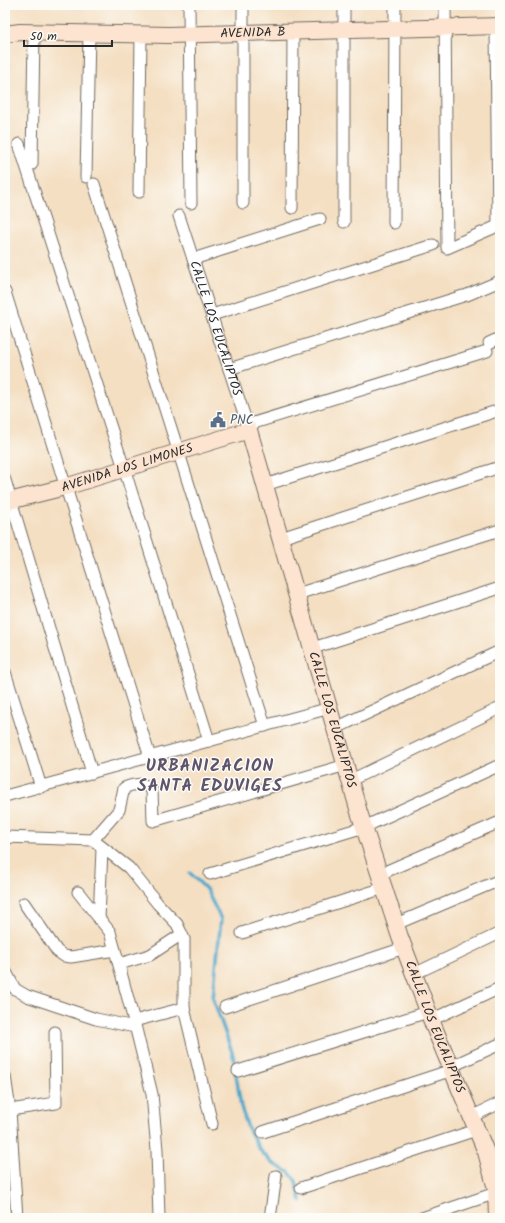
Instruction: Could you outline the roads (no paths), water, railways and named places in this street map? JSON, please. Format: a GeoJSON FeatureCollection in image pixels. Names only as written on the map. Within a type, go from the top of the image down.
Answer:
{"type":"FeatureCollection","features":[{"type":"Feature","properties":{"kind":"street"},"geometry":{"type":"LineString","coordinates":[[189,5],[191,203]]}},
{"type":"Feature","properties":{"kind":"street"},"geometry":{"type":"LineString","coordinates":[[243,5],[244,203]]}},
{"type":"Feature","properties":{"kind":"street"},"geometry":{"type":"LineString","coordinates":[[344,5],[344,222]]}},
{"type":"Feature","properties":{"kind":"street"},"geometry":{"type":"LineString","coordinates":[[394,223],[395,5]]}},
{"type":"Feature","properties":{"kind":"street"},"geometry":{"type":"LineString","coordinates":[[444,5],[446,27],[447,248],[499,225],[498,26]]}},
{"type":"Feature","properties":{"kind":"street","name":"AVENIDA B"},"geometry":{"type":"LineString","coordinates":[[5,34],[190,34],[498,26]]}},
{"type":"Feature","properties":{"kind":"street"},"geometry":{"type":"LineString","coordinates":[[292,208],[293,31]]}},
{"type":"Feature","properties":{"kind":"street"},"geometry":{"type":"LineString","coordinates":[[32,164],[34,33]]}},
{"type":"Feature","properties":{"kind":"street"},"geometry":{"type":"LineString","coordinates":[[89,34],[90,180],[265,726]]}},
{"type":"Feature","properties":{"kind":"street"},"geometry":{"type":"LineString","coordinates":[[139,192],[141,34]]}},
{"type":"Feature","properties":{"kind":"street"},"geometry":{"type":"LineString","coordinates":[[19,144],[124,468],[209,741]]}},
{"type":"Feature","properties":{"kind":"street","name":"CALLE LOS EUCALIPTOS"},"geometry":{"type":"LineString","coordinates":[[179,216],[248,427],[364,827],[404,948],[474,1124],[494,1160],[498,1215]]}},
{"type":"Feature","properties":{"kind":"street"},"geometry":{"type":"LineString","coordinates":[[193,259],[320,219]]}},
{"type":"Feature","properties":{"kind":"street"},"geometry":{"type":"LineString","coordinates":[[212,315],[432,245]]}},
{"type":"Feature","properties":{"kind":"street"},"geometry":{"type":"LineString","coordinates":[[229,368],[465,296],[500,281]]}},
{"type":"Feature","properties":{"kind":"street"},"geometry":{"type":"LineString","coordinates":[[5,292],[150,757]]}},
{"type":"Feature","properties":{"kind":"street"},"geometry":{"type":"LineString","coordinates":[[248,427],[488,347],[500,338]]}},
{"type":"Feature","properties":{"kind":"street"},"geometry":{"type":"LineString","coordinates":[[265,485],[500,410]]}},
{"type":"Feature","properties":{"kind":"street","name":"AVENIDA LOS LIMONES"},"geometry":{"type":"LineString","coordinates":[[8,501],[65,487],[178,452],[248,427]]}},
{"type":"Feature","properties":{"kind":"street"},"geometry":{"type":"LineString","coordinates":[[281,538],[500,467]]}},
{"type":"Feature","properties":{"kind":"street"},"geometry":{"type":"LineString","coordinates":[[5,480],[8,501],[92,773]]}},
{"type":"Feature","properties":{"kind":"street"},"geometry":{"type":"LineString","coordinates":[[297,594],[500,530]]}},
{"type":"Feature","properties":{"kind":"street"},"geometry":{"type":"LineString","coordinates":[[313,648],[500,588]]}},
{"type":"Feature","properties":{"kind":"street"},"geometry":{"type":"LineString","coordinates":[[336,728],[500,651]]}},
{"type":"Feature","properties":{"kind":"street"},"geometry":{"type":"LineString","coordinates":[[5,672],[41,788]]}},
{"type":"Feature","properties":{"kind":"street"},"geometry":{"type":"LineString","coordinates":[[5,796],[41,788],[330,708]]}},
{"type":"Feature","properties":{"kind":"street"},"geometry":{"type":"LineString","coordinates":[[351,780],[500,708]]}},
{"type":"Feature","properties":{"kind":"street"},"geometry":{"type":"LineString","coordinates":[[93,840],[119,810],[124,788],[134,784],[146,785],[152,789],[153,822],[346,765]]}},
{"type":"Feature","properties":{"kind":"street"},"geometry":{"type":"LineString","coordinates":[[210,874],[364,827],[500,765]]}},
{"type":"Feature","properties":{"kind":"street"},"geometry":{"type":"LineString","coordinates":[[242,933],[382,881],[500,822]]}},
{"type":"Feature","properties":{"kind":"street"},"geometry":{"type":"LineString","coordinates":[[5,837],[93,840],[102,849],[129,868],[158,904],[177,924],[182,934],[185,951],[184,1008],[212,1124]]}},
{"type":"Feature","properties":{"kind":"street"},"geometry":{"type":"LineString","coordinates":[[99,919],[102,849]]}},
{"type":"Feature","properties":{"kind":"street"},"geometry":{"type":"LineString","coordinates":[[396,924],[500,880]]}},
{"type":"Feature","properties":{"kind":"street"},"geometry":{"type":"LineString","coordinates":[[78,892],[110,932],[135,1024],[152,1094],[159,1218]]}},
{"type":"Feature","properties":{"kind":"street"},"geometry":{"type":"LineString","coordinates":[[24,903],[57,950],[64,956],[70,957],[115,950]]}},
{"type":"Feature","properties":{"kind":"street"},"geometry":{"type":"LineString","coordinates":[[414,974],[500,933]]}},
{"type":"Feature","properties":{"kind":"street"},"geometry":{"type":"LineString","coordinates":[[118,964],[150,956],[182,934]]}},
{"type":"Feature","properties":{"kind":"street"},"geometry":{"type":"LineString","coordinates":[[225,1007],[404,948]]}},
{"type":"Feature","properties":{"kind":"street"},"geometry":{"type":"LineString","coordinates":[[5,970],[15,989],[27,996],[96,1019],[135,1024],[184,1008]]}},
{"type":"Feature","properties":{"kind":"street"},"geometry":{"type":"LineString","coordinates":[[238,1071],[430,1016],[500,988]]}},
{"type":"Feature","properties":{"kind":"street"},"geometry":{"type":"LineString","coordinates":[[10,1110],[56,1103],[55,1032]]}},
{"type":"Feature","properties":{"kind":"street"},"geometry":{"type":"LineString","coordinates":[[263,1132],[451,1069],[500,1044]]}},
{"type":"Feature","properties":{"kind":"street"},"geometry":{"type":"LineString","coordinates":[[5,1076],[10,1110],[9,1166],[17,1218]]}},
{"type":"Feature","properties":{"kind":"street"},"geometry":{"type":"LineString","coordinates":[[300,1188],[474,1124],[500,1104]]}},
{"type":"Feature","properties":{"kind":"street"},"geometry":{"type":"LineString","coordinates":[[270,1218],[276,1176]]}},
{"type":"Feature","properties":{"kind":"street"},"geometry":{"type":"LineString","coordinates":[[422,1218],[496,1193]]}},
{"type":"Feature","properties":{"kind":"waterway"},"geometry":{"type":"LineString","coordinates":[[190,873],[206,889],[221,919],[213,998],[233,1055],[241,1107],[248,1128],[260,1150],[272,1163],[289,1172],[296,1181],[301,1201]]}},
{"type":"Feature","properties":{"kind":"place","name":"PNC"},"geometry":{"type":"Point","coordinates":[218,420]}},
{"type":"Feature","properties":{"kind":"district","name":"URBANIZACION SANTA EDUVIGES"},"geometry":{"type":"Point","coordinates":[210,776]}}]}
